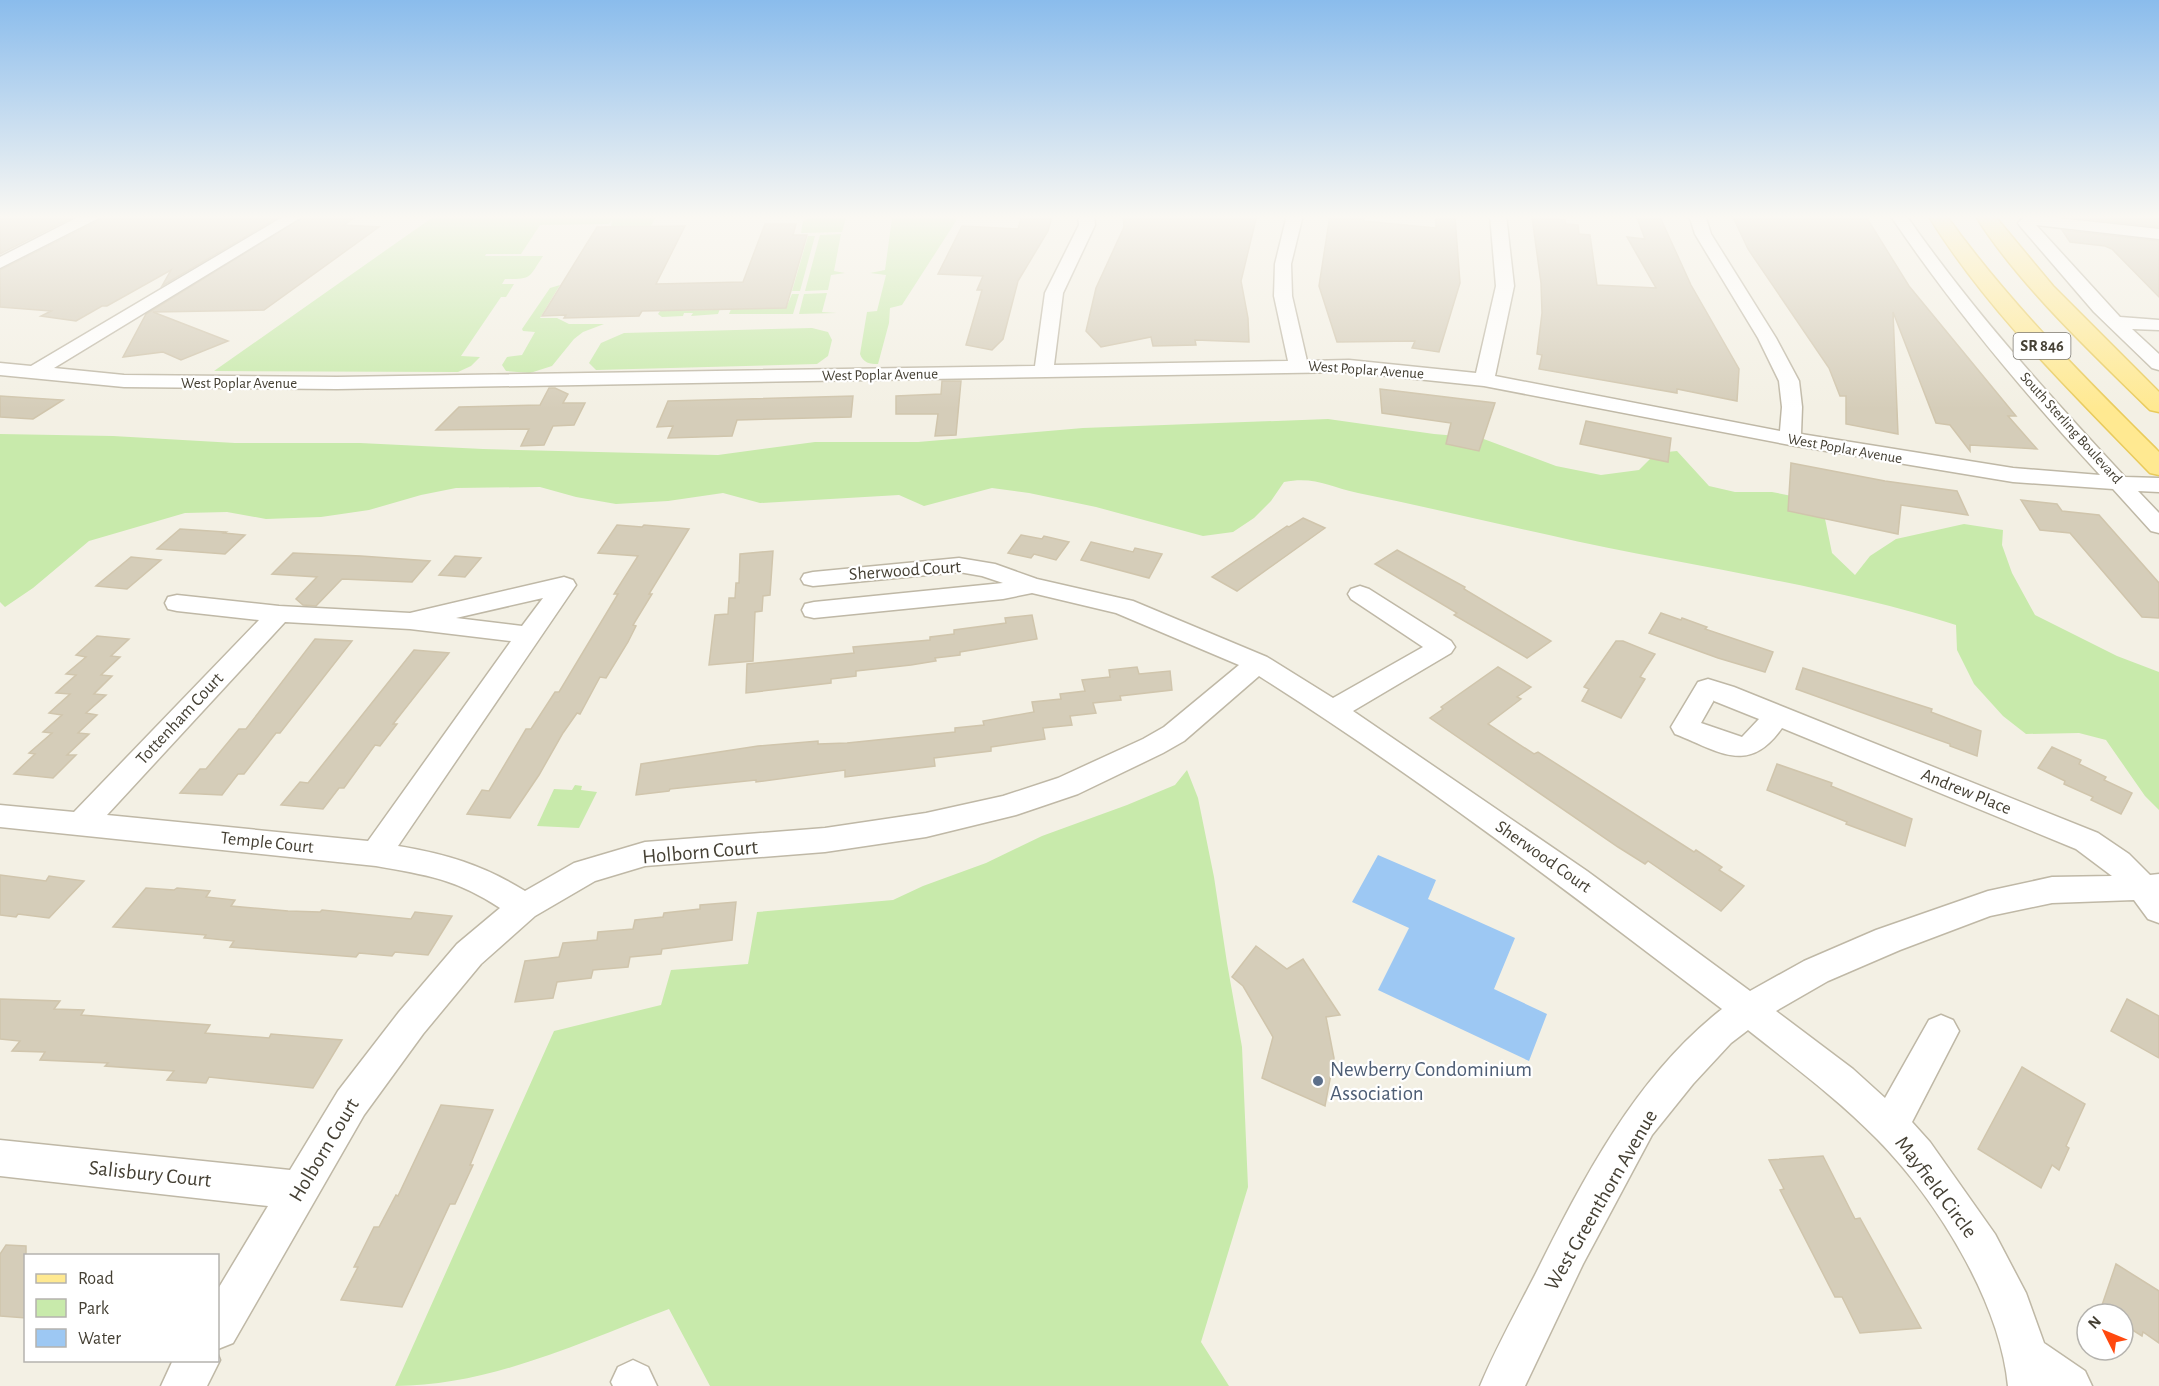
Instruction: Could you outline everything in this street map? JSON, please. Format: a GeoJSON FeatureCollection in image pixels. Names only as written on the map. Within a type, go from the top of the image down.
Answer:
{"type":"FeatureCollection","features":[{"type":"Feature","properties":{"kind":"main road","name":"South Sterling Boulevard"},"geometry":{"type":"LineString","coordinates":[[1986,280],[2017,318],[2159,467]]}},
{"type":"Feature","properties":{"kind":"main road","name":"SR 846"},"geometry":{"type":"LineString","coordinates":[[2035,280],[2159,405]]}},
{"type":"Feature","properties":{"kind":"street"},"geometry":{"type":"LineString","coordinates":[[35,372],[189,280]]}},
{"type":"Feature","properties":{"kind":"street"},"geometry":{"type":"LineString","coordinates":[[1044,371],[1054,293],[1060,280]]}},
{"type":"Feature","properties":{"kind":"street"},"geometry":{"type":"LineString","coordinates":[[1283,280],[1283,296],[1299,366]]}},
{"type":"Feature","properties":{"kind":"street"},"geometry":{"type":"LineString","coordinates":[[1484,380],[1505,286],[1504,280]]}},
{"type":"Feature","properties":{"kind":"street"},"geometry":{"type":"LineString","coordinates":[[1731,280],[1767,338],[1789,381],[1792,407],[1790,439]]}},
{"type":"Feature","properties":{"kind":"street","name":"South Sterling Boulevard"},"geometry":{"type":"LineString","coordinates":[[1943,280],[1967,312],[2159,526]]}},
{"type":"Feature","properties":{"kind":"street"},"geometry":{"type":"LineString","coordinates":[[2076,280],[2115,322],[2159,364]]}},
{"type":"Feature","properties":{"kind":"street"},"geometry":{"type":"LineString","coordinates":[[2115,322],[2159,325]]}},
{"type":"Feature","properties":{"kind":"street","name":"West Poplar Avenue"},"geometry":{"type":"LineString","coordinates":[[0,369],[124,381],[191,383],[478,382],[1299,366],[1398,370],[1484,380],[1790,439],[2013,475],[2159,485]]}},
{"type":"Feature","properties":{"kind":"street","name":"Sherwood Court"},"geometry":{"type":"LineString","coordinates":[[813,579],[959,565],[987,569],[1030,585],[1124,608],[1258,663],[1333,711],[1576,880],[1748,1009]]}},
{"type":"Feature","properties":{"kind":"street"},"geometry":{"type":"LineString","coordinates":[[376,854],[564,585],[410,621]]}},
{"type":"Feature","properties":{"kind":"street","name":"Sherwood Court"},"geometry":{"type":"LineString","coordinates":[[814,610],[1003,591],[1030,585]]}},
{"type":"Feature","properties":{"kind":"street"},"geometry":{"type":"LineString","coordinates":[[1333,711],[1442,647],[1360,594]]}},
{"type":"Feature","properties":{"kind":"street"},"geometry":{"type":"LineString","coordinates":[[177,603],[279,614],[410,621],[529,635]]}},
{"type":"Feature","properties":{"kind":"street","name":"Tottenham Court"},"geometry":{"type":"LineString","coordinates":[[81,824],[279,614]]}},
{"type":"Feature","properties":{"kind":"street","name":"Holborn Court"},"geometry":{"type":"LineString","coordinates":[[219,1326],[351,1103],[411,1023],[469,954],[524,907],[585,872],[645,854],[825,840],[926,825],[1005,807],[1068,786],[1153,746],[1174,734],[1258,663]]}},
{"type":"Feature","properties":{"kind":"street","name":"Andrew Place"},"geometry":{"type":"LineString","coordinates":[[1776,716],[2086,841],[2121,864],[2154,895]]}},
{"type":"Feature","properties":{"kind":"street","name":"Temple Court"},"geometry":{"type":"LineString","coordinates":[[0,816],[376,854],[440,865],[485,882],[524,907]]}},
{"type":"Feature","properties":{"kind":"street","name":"West Greenthorn Avenue"},"geometry":{"type":"LineString","coordinates":[[1502,1386],[1569,1250],[1639,1123],[1680,1072],[1719,1032],[1748,1009],[1816,970],[1888,940],[1988,904],[2052,890],[2154,895]]}},
{"type":"Feature","properties":{"kind":"street","name":"Mayfield Circle"},"geometry":{"type":"LineString","coordinates":[[1748,1009],[1840,1082],[1890,1126],[1917,1155],[1976,1239],[2011,1308],[2028,1371]]}},
{"type":"Feature","properties":{"kind":"street"},"geometry":{"type":"LineString","coordinates":[[1890,1126],[1941,1031]]}},
{"type":"Feature","properties":{"kind":"street","name":"Salisbury Court"},"geometry":{"type":"LineString","coordinates":[[0,1158],[299,1190]]}},
{"type":"Feature","properties":{"kind":"street"},"geometry":{"type":"LineString","coordinates":[[183,1386],[197,1362]]}},
{"type":"Feature","properties":{"kind":"street"},"geometry":{"type":"LineString","coordinates":[[2028,1371],[2070,1386]]}},
{"type":"Feature","properties":{"kind":"green space"},"geometry":{"type":"Polygon","coordinates":[[[344,280],[505,280],[502,284],[514,284],[506,297],[501,297],[461,356],[480,357],[471,366],[458,372],[214,371],[344,280]]]}},
{"type":"Feature","properties":{"kind":"green space"},"geometry":{"type":"Polygon","coordinates":[[[795,280],[803,280],[800,291],[792,291],[795,280]]]}},
{"type":"Feature","properties":{"kind":"green space"},"geometry":{"type":"Polygon","coordinates":[[[808,280],[830,280],[828,290],[805,291],[808,280]]]}},
{"type":"Feature","properties":{"kind":"green space"},"geometry":{"type":"Polygon","coordinates":[[[885,280],[918,280],[902,305],[890,308],[889,323],[878,364],[865,361],[860,354],[867,312],[877,311],[885,280]]]}},
{"type":"Feature","properties":{"kind":"green space"},"geometry":{"type":"Polygon","coordinates":[[[560,285],[540,318],[557,318],[569,324],[604,324],[583,332],[574,339],[552,366],[530,373],[506,371],[502,365],[507,357],[522,355],[535,332],[522,329],[550,288],[560,285]]]}},
{"type":"Feature","properties":{"kind":"green space"},"geometry":{"type":"Polygon","coordinates":[[[827,293],[822,312],[837,313],[799,314],[804,294],[827,293]]]}},
{"type":"Feature","properties":{"kind":"green space"},"geometry":{"type":"Polygon","coordinates":[[[792,294],[799,294],[793,314],[729,314],[732,307],[786,308],[792,294]]]}},
{"type":"Feature","properties":{"kind":"green space"},"geometry":{"type":"Polygon","coordinates":[[[719,301],[723,301],[718,314],[691,316],[693,313],[684,313],[683,316],[662,317],[658,314],[660,311],[715,310],[719,301]]]}},
{"type":"Feature","properties":{"kind":"green space"},"geometry":{"type":"Polygon","coordinates":[[[812,328],[828,332],[832,340],[828,356],[817,364],[596,370],[589,363],[601,343],[624,333],[812,328]]]}},
{"type":"Feature","properties":{"kind":"green space"},"geometry":{"type":"Polygon","coordinates":[[[1328,419],[1434,434],[1481,438],[1556,466],[1601,475],[1639,470],[1656,453],[1677,451],[1709,486],[1735,492],[1772,492],[1807,499],[1824,514],[1832,553],[1855,575],[1870,556],[1896,539],[1964,524],[2003,530],[2002,545],[2012,573],[2035,615],[2117,656],[2159,672],[2159,810],[2145,796],[2106,740],[2079,733],[2026,734],[2003,716],[1974,684],[1957,650],[1956,625],[1906,610],[1804,586],[1600,546],[1305,480],[1284,482],[1271,501],[1254,518],[1233,532],[1203,536],[1096,507],[992,488],[924,506],[899,495],[760,503],[723,493],[668,501],[616,504],[576,497],[540,487],[456,488],[369,510],[321,517],[266,519],[227,512],[185,513],[89,541],[33,588],[5,607],[0,602],[0,434],[113,436],[235,443],[360,443],[483,449],[718,455],[815,442],[918,442],[1083,428],[1328,419]]]}},
{"type":"Feature","properties":{"kind":"green space"},"geometry":{"type":"Polygon","coordinates":[[[1187,770],[1198,798],[1214,877],[1242,1047],[1248,1187],[1201,1342],[1229,1386],[710,1386],[669,1309],[569,1348],[500,1370],[466,1379],[395,1386],[554,1031],[661,1005],[671,970],[748,964],[757,912],[893,900],[923,886],[986,863],[1042,836],[1175,785],[1187,770]]]}},
{"type":"Feature","properties":{"kind":"green space"},"geometry":{"type":"Polygon","coordinates":[[[575,785],[582,786],[581,790],[597,792],[579,828],[537,826],[554,789],[572,790],[575,785]]]}},
{"type":"Feature","properties":{"kind":"water"},"geometry":{"type":"Polygon","coordinates":[[[1378,855],[1436,880],[1428,899],[1515,938],[1494,989],[1547,1014],[1529,1061],[1378,990],[1409,928],[1352,902],[1378,855]]]}},
{"type":"Feature","properties":{"kind":"building"},"geometry":{"type":"Polygon","coordinates":[[[0,280],[154,280],[76,321],[41,316],[51,311],[0,307],[0,280]]]}},
{"type":"Feature","properties":{"kind":"building"},"geometry":{"type":"Polygon","coordinates":[[[166,280],[173,280],[162,286],[166,280]]]}},
{"type":"Feature","properties":{"kind":"building"},"geometry":{"type":"Polygon","coordinates":[[[202,280],[306,280],[264,310],[153,312],[228,341],[181,360],[163,352],[123,357],[146,314],[202,280]]]}},
{"type":"Feature","properties":{"kind":"building"},"geometry":{"type":"Polygon","coordinates":[[[564,280],[658,280],[656,284],[743,282],[744,280],[794,280],[786,308],[642,311],[639,316],[564,318],[566,315],[542,316],[564,280]]]}},
{"type":"Feature","properties":{"kind":"building"},"geometry":{"type":"Polygon","coordinates":[[[981,280],[1019,280],[1003,339],[992,350],[966,345],[982,290],[977,290],[981,280]]]}},
{"type":"Feature","properties":{"kind":"building"},"geometry":{"type":"Polygon","coordinates":[[[1100,280],[1241,280],[1248,318],[1249,342],[1195,340],[1196,345],[1153,346],[1151,337],[1101,347],[1086,331],[1100,280]]]}},
{"type":"Feature","properties":{"kind":"building"},"geometry":{"type":"Polygon","coordinates":[[[1320,280],[1460,280],[1460,283],[1439,352],[1412,348],[1415,341],[1337,342],[1319,286],[1320,280]]]}},
{"type":"Feature","properties":{"kind":"building"},"geometry":{"type":"Polygon","coordinates":[[[1541,280],[1596,280],[1597,285],[1656,288],[1651,280],[1689,280],[1739,369],[1737,401],[1677,389],[1677,393],[1539,369],[1542,355],[1537,354],[1542,313],[1541,280]]]}},
{"type":"Feature","properties":{"kind":"building"},"geometry":{"type":"Polygon","coordinates":[[[1769,280],[1905,280],[2016,416],[2008,416],[2037,449],[1970,445],[1970,451],[1950,425],[1936,423],[1893,312],[1898,434],[1846,424],[1846,396],[1840,396],[1829,368],[1769,280]]]}},
{"type":"Feature","properties":{"kind":"building"},"geometry":{"type":"Polygon","coordinates":[[[2142,280],[2159,280],[2159,297],[2142,280]]]}},
{"type":"Feature","properties":{"kind":"building"},"geometry":{"type":"Polygon","coordinates":[[[942,381],[961,381],[956,435],[935,436],[938,414],[896,414],[896,396],[941,394],[942,381]]]}},
{"type":"Feature","properties":{"kind":"building"},"geometry":{"type":"Polygon","coordinates":[[[549,388],[555,388],[568,394],[563,403],[585,403],[574,425],[553,426],[544,445],[521,446],[529,429],[436,430],[459,407],[540,405],[549,388]]]}},
{"type":"Feature","properties":{"kind":"building"},"geometry":{"type":"Polygon","coordinates":[[[1380,389],[1495,403],[1479,451],[1446,444],[1451,423],[1382,413],[1380,389]]]}},
{"type":"Feature","properties":{"kind":"building"},"geometry":{"type":"Polygon","coordinates":[[[0,396],[63,400],[33,419],[0,417],[0,396]]]}},
{"type":"Feature","properties":{"kind":"building"},"geometry":{"type":"Polygon","coordinates":[[[853,396],[851,417],[737,420],[732,436],[668,438],[673,426],[657,427],[668,401],[853,396]]]}},
{"type":"Feature","properties":{"kind":"building"},"geometry":{"type":"Polygon","coordinates":[[[1586,421],[1671,438],[1668,462],[1580,444],[1586,421]]]}},
{"type":"Feature","properties":{"kind":"building"},"geometry":{"type":"Polygon","coordinates":[[[1791,463],[1885,481],[1957,491],[1968,515],[1901,505],[1898,534],[1788,511],[1791,463]]]}},
{"type":"Feature","properties":{"kind":"building"},"geometry":{"type":"Polygon","coordinates":[[[2021,500],[2057,504],[2062,511],[2099,515],[2159,583],[2159,618],[2142,617],[2070,533],[2040,530],[2021,500]]]}},
{"type":"Feature","properties":{"kind":"building"},"geometry":{"type":"Polygon","coordinates":[[[1303,518],[1325,528],[1237,591],[1212,577],[1287,526],[1303,518]]]}},
{"type":"Feature","properties":{"kind":"building"},"geometry":{"type":"Polygon","coordinates":[[[617,525],[689,529],[649,594],[652,594],[633,625],[636,626],[628,642],[606,678],[600,677],[580,714],[577,713],[563,733],[539,775],[510,818],[467,814],[482,790],[489,791],[526,729],[531,729],[555,692],[559,692],[638,556],[598,553],[617,525]]]}},
{"type":"Feature","properties":{"kind":"building"},"geometry":{"type":"Polygon","coordinates":[[[180,529],[245,535],[225,554],[157,549],[180,529]]]}},
{"type":"Feature","properties":{"kind":"building"},"geometry":{"type":"Polygon","coordinates":[[[1021,535],[1042,539],[1044,536],[1069,542],[1056,560],[1034,554],[1031,558],[1008,553],[1021,535]]]}},
{"type":"Feature","properties":{"kind":"building"},"geometry":{"type":"Polygon","coordinates":[[[1091,542],[1133,552],[1135,548],[1162,554],[1149,578],[1081,560],[1091,542]]]}},
{"type":"Feature","properties":{"kind":"building"},"geometry":{"type":"Polygon","coordinates":[[[1397,550],[1465,587],[1464,589],[1551,641],[1527,658],[1454,615],[1457,613],[1375,564],[1397,550]]]}},
{"type":"Feature","properties":{"kind":"building"},"geometry":{"type":"Polygon","coordinates":[[[773,551],[770,595],[763,596],[762,611],[755,612],[753,661],[709,665],[715,615],[728,614],[729,598],[735,598],[736,583],[739,583],[740,554],[773,551]]]}},
{"type":"Feature","properties":{"kind":"building"},"geometry":{"type":"Polygon","coordinates":[[[293,553],[430,561],[412,582],[342,579],[316,606],[303,605],[296,599],[317,577],[272,574],[293,553]]]}},
{"type":"Feature","properties":{"kind":"building"},"geometry":{"type":"Polygon","coordinates":[[[455,556],[481,558],[465,577],[439,575],[455,556]]]}},
{"type":"Feature","properties":{"kind":"building"},"geometry":{"type":"Polygon","coordinates":[[[131,557],[161,560],[127,589],[96,586],[131,557]]]}},
{"type":"Feature","properties":{"kind":"building"},"geometry":{"type":"Polygon","coordinates":[[[1661,613],[1681,620],[1682,618],[1707,627],[1705,629],[1773,652],[1765,672],[1649,633],[1661,613]]]}},
{"type":"Feature","properties":{"kind":"building"},"geometry":{"type":"Polygon","coordinates":[[[1032,615],[1037,639],[960,652],[960,655],[935,658],[936,661],[856,671],[856,676],[831,679],[831,683],[746,693],[747,664],[854,653],[853,647],[930,640],[930,637],[954,634],[954,630],[1006,623],[1005,618],[1032,615]]]}},
{"type":"Feature","properties":{"kind":"building"},"geometry":{"type":"Polygon","coordinates":[[[97,636],[129,639],[111,656],[120,657],[101,675],[112,676],[94,694],[106,695],[86,713],[97,715],[78,733],[89,734],[67,755],[76,755],[53,778],[14,774],[35,754],[29,753],[52,733],[43,732],[62,715],[49,713],[70,694],[56,693],[76,675],[66,674],[86,657],[76,655],[97,636]]]}},
{"type":"Feature","properties":{"kind":"building"},"geometry":{"type":"Polygon","coordinates":[[[315,639],[352,641],[280,733],[276,733],[244,774],[238,774],[222,795],[180,793],[200,769],[206,769],[239,729],[246,729],[315,639]]]}},
{"type":"Feature","properties":{"kind":"building"},"geometry":{"type":"Polygon","coordinates":[[[1616,641],[1623,641],[1655,654],[1640,677],[1645,679],[1621,718],[1582,701],[1589,689],[1584,687],[1616,641]]]}},
{"type":"Feature","properties":{"kind":"building"},"geometry":{"type":"Polygon","coordinates":[[[414,650],[449,653],[393,724],[397,724],[380,746],[375,745],[344,788],[339,788],[323,809],[281,805],[300,782],[308,783],[414,650]]]}},
{"type":"Feature","properties":{"kind":"building"},"geometry":{"type":"Polygon","coordinates":[[[1137,667],[1139,674],[1170,671],[1172,690],[1120,696],[1121,700],[1093,703],[1096,713],[1070,716],[1072,725],[1043,728],[1045,739],[991,747],[991,751],[934,758],[935,766],[845,777],[845,770],[756,782],[756,780],[670,789],[636,795],[641,764],[758,746],[818,741],[818,744],[847,743],[955,732],[955,728],[984,725],[983,721],[1034,712],[1032,702],[1061,699],[1060,694],[1085,691],[1082,680],[1110,677],[1109,670],[1137,667]]]}},
{"type":"Feature","properties":{"kind":"building"},"geometry":{"type":"Polygon","coordinates":[[[1498,667],[1531,687],[1517,697],[1521,699],[1488,724],[1534,754],[1538,752],[1694,852],[1696,850],[1722,867],[1719,870],[1744,886],[1721,911],[1648,861],[1645,864],[1618,847],[1430,718],[1443,709],[1441,707],[1498,667]]]}},
{"type":"Feature","properties":{"kind":"building"},"geometry":{"type":"Polygon","coordinates":[[[1803,668],[1932,709],[1931,712],[1981,731],[1977,756],[1950,746],[1950,744],[1796,689],[1803,668]]]}},
{"type":"Feature","properties":{"kind":"building"},"geometry":{"type":"Polygon","coordinates":[[[2052,747],[2081,760],[2079,764],[2106,777],[2104,780],[2132,793],[2121,814],[2091,800],[2093,797],[2064,784],[2065,781],[2038,768],[2052,747]]]}},
{"type":"Feature","properties":{"kind":"building"},"geometry":{"type":"Polygon","coordinates":[[[1777,764],[1832,783],[1831,786],[1912,819],[1905,846],[1767,790],[1777,764]]]}},
{"type":"Feature","properties":{"kind":"building"},"geometry":{"type":"Polygon","coordinates":[[[0,875],[46,881],[49,876],[84,881],[49,918],[18,914],[16,917],[0,915],[0,875]]]}},
{"type":"Feature","properties":{"kind":"building"},"geometry":{"type":"Polygon","coordinates":[[[146,888],[210,891],[206,897],[235,900],[231,906],[288,911],[320,912],[322,910],[411,919],[415,912],[452,916],[428,955],[395,952],[392,956],[359,953],[356,957],[230,947],[234,941],[204,938],[206,935],[113,927],[146,888]]]}},
{"type":"Feature","properties":{"kind":"building"},"geometry":{"type":"Polygon","coordinates":[[[736,902],[732,940],[662,949],[661,954],[630,957],[628,967],[593,970],[591,978],[557,982],[553,998],[515,1002],[525,961],[559,957],[563,943],[597,940],[598,932],[633,929],[635,920],[663,917],[664,913],[700,909],[700,905],[736,902]]]}},
{"type":"Feature","properties":{"kind":"building"},"geometry":{"type":"Polygon","coordinates":[[[1256,946],[1287,969],[1303,959],[1340,1015],[1326,1017],[1334,1058],[1325,1106],[1262,1078],[1273,1037],[1243,986],[1232,977],[1256,946]]]}},
{"type":"Feature","properties":{"kind":"building"},"geometry":{"type":"Polygon","coordinates":[[[0,999],[60,1001],[54,1009],[84,1010],[81,1015],[210,1025],[205,1033],[269,1038],[271,1034],[342,1040],[313,1088],[209,1077],[206,1083],[167,1080],[174,1071],[105,1066],[108,1063],[40,1060],[45,1052],[12,1051],[20,1041],[0,1039],[0,999]]]}},
{"type":"Feature","properties":{"kind":"building"},"geometry":{"type":"Polygon","coordinates":[[[2127,999],[2159,1016],[2159,1058],[2111,1031],[2127,999]]]}},
{"type":"Feature","properties":{"kind":"building"},"geometry":{"type":"Polygon","coordinates":[[[2022,1067],[2085,1104],[2066,1146],[2069,1148],[2059,1170],[2052,1165],[2041,1188],[1978,1149],[2022,1067]]]}},
{"type":"Feature","properties":{"kind":"building"},"geometry":{"type":"Polygon","coordinates":[[[441,1105],[493,1110],[470,1165],[473,1165],[455,1204],[450,1204],[402,1307],[341,1300],[358,1267],[354,1267],[374,1227],[379,1227],[396,1195],[398,1196],[441,1105]]]}},
{"type":"Feature","properties":{"kind":"building"},"geometry":{"type":"Polygon","coordinates":[[[1823,1156],[1855,1219],[1860,1218],[1921,1328],[1860,1333],[1842,1297],[1835,1297],[1780,1190],[1784,1189],[1769,1160],[1823,1156]]]}},
{"type":"Feature","properties":{"kind":"building"},"geometry":{"type":"Polygon","coordinates":[[[6,1245],[26,1246],[24,1318],[0,1316],[0,1254],[6,1245]]]}},
{"type":"Feature","properties":{"kind":"building"},"geometry":{"type":"Polygon","coordinates":[[[2116,1264],[2159,1291],[2159,1343],[2143,1332],[2142,1336],[2135,1332],[2135,1302],[2103,1302],[2116,1264]]]}},
{"type":"Feature","properties":{"kind":"place","name":"Newberry Condominium Association"},"geometry":{"type":"Point","coordinates":[1318,1081]}}]}
